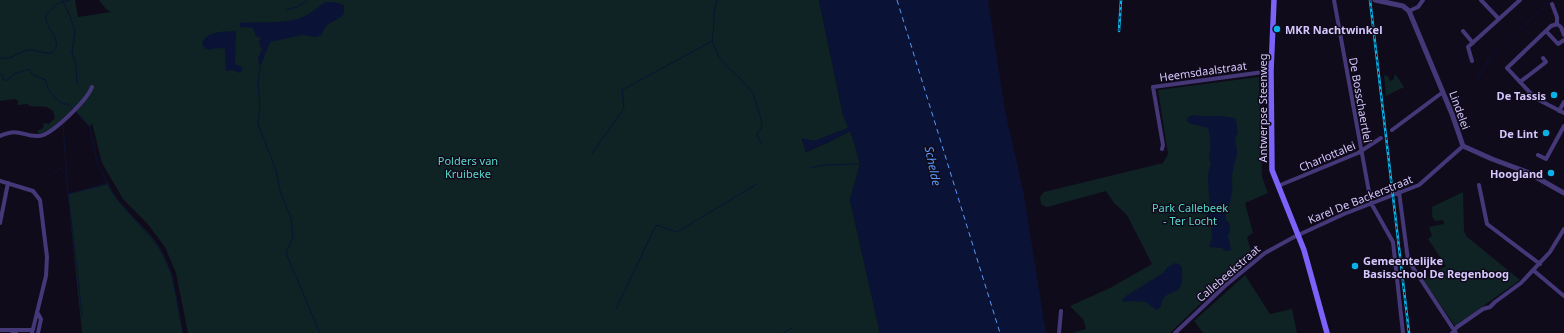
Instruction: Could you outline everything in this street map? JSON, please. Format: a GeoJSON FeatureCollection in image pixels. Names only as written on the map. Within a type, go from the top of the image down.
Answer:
{"type":"FeatureCollection","features":[{"type":"Feature","properties":{"kind":"main road","name":"Antwerpse Steenweg"},"geometry":{"type":"LineString","coordinates":[[1274,0],[1271,71],[1272,170],[1304,250],[1327,333]]}},
{"type":"Feature","properties":{"kind":"street","name":"De Bosschaertlei"},"geometry":{"type":"LineString","coordinates":[[1334,0],[1371,203],[1393,242],[1403,333]]}},
{"type":"Feature","properties":{"kind":"street"},"geometry":{"type":"LineString","coordinates":[[1378,0],[1403,6],[1409,11],[1418,7],[1423,0]]}},
{"type":"Feature","properties":{"kind":"street"},"geometry":{"type":"LineString","coordinates":[[1481,0],[1498,17]]}},
{"type":"Feature","properties":{"kind":"street"},"geometry":{"type":"LineString","coordinates":[[1472,61],[1468,47],[1473,44],[1498,17],[1520,0]]}},
{"type":"Feature","properties":{"kind":"street"},"geometry":{"type":"LineString","coordinates":[[1552,4],[1557,17],[1557,24],[1561,27],[1564,35]]}},
{"type":"Feature","properties":{"kind":"street","name":"Lindelei"},"geometry":{"type":"LineString","coordinates":[[1409,11],[1443,92],[1463,146],[1492,160],[1527,172],[1564,193]]}},
{"type":"Feature","properties":{"kind":"street"},"geometry":{"type":"LineString","coordinates":[[1557,24],[1551,26],[1506,68],[1535,98],[1564,113]]}},
{"type":"Feature","properties":{"kind":"street"},"geometry":{"type":"LineString","coordinates":[[1463,31],[1473,44]]}},
{"type":"Feature","properties":{"kind":"street"},"geometry":{"type":"LineString","coordinates":[[1546,31],[1558,44],[1564,40]]}},
{"type":"Feature","properties":{"kind":"street"},"geometry":{"type":"LineString","coordinates":[[1520,82],[1546,62],[1543,58]]}},
{"type":"Feature","properties":{"kind":"street","name":"Heemsdaalstraat"},"geometry":{"type":"LineString","coordinates":[[1162,149],[1163,145],[1153,87],[1271,71]]}},
{"type":"Feature","properties":{"kind":"street"},"geometry":{"type":"LineString","coordinates":[[0,136],[15,131],[42,136],[58,126],[84,100],[92,87]]}},
{"type":"Feature","properties":{"kind":"street"},"geometry":{"type":"LineString","coordinates":[[1392,130],[1443,92]]}},
{"type":"Feature","properties":{"kind":"street"},"geometry":{"type":"LineString","coordinates":[[1559,111],[1564,102]]}},
{"type":"Feature","properties":{"kind":"street"},"geometry":{"type":"LineString","coordinates":[[1538,155],[1546,159],[1564,126]]}},
{"type":"Feature","properties":{"kind":"street","name":"Charlottalei"},"geometry":{"type":"LineString","coordinates":[[1278,186],[1362,151],[1381,138]]}},
{"type":"Feature","properties":{"kind":"street","name":"Karel De Backerstraat"},"geometry":{"type":"LineString","coordinates":[[1298,235],[1371,203],[1419,185],[1463,146]]}},
{"type":"Feature","properties":{"kind":"street"},"geometry":{"type":"LineString","coordinates":[[0,181],[33,190],[40,200],[47,257],[46,276],[32,331],[0,330]]}},
{"type":"Feature","properties":{"kind":"street"},"geometry":{"type":"LineString","coordinates":[[0,223],[8,183]]}},
{"type":"Feature","properties":{"kind":"street"},"geometry":{"type":"LineString","coordinates":[[1479,185],[1487,224],[1540,264]]}},
{"type":"Feature","properties":{"kind":"street"},"geometry":{"type":"LineString","coordinates":[[1399,192],[1408,260],[1454,332],[1484,310],[1490,308],[1495,302],[1521,283],[1540,264],[1564,229]]}},
{"type":"Feature","properties":{"kind":"street","name":"Callebeekstraat"},"geometry":{"type":"LineString","coordinates":[[1175,333],[1258,258],[1298,235]]}},
{"type":"Feature","properties":{"kind":"street"},"geometry":{"type":"LineString","coordinates":[[1533,270],[1564,296]]}},
{"type":"Feature","properties":{"kind":"street"},"geometry":{"type":"LineString","coordinates":[[1059,333],[1062,311]]}},
{"type":"Feature","properties":{"kind":"street"},"geometry":{"type":"LineString","coordinates":[[37,312],[41,319],[38,333]]}},
{"type":"Feature","properties":{"kind":"street"},"geometry":{"type":"LineString","coordinates":[[10,330],[16,333]]}},
{"type":"Feature","properties":{"kind":"green space","name":"Polders van Kruibeke"},"geometry":{"type":"Polygon","coordinates":[[[0,0],[75,0],[78,17],[111,12],[106,9],[99,0],[819,0],[843,115],[849,128],[814,141],[802,139],[806,152],[850,131],[860,164],[850,200],[880,333],[188,333],[176,273],[165,247],[147,223],[123,199],[102,163],[92,123],[90,127],[73,109],[51,129],[39,134],[37,131],[43,128],[44,123],[49,124],[55,118],[53,111],[47,107],[29,106],[28,104],[18,105],[18,101],[15,99],[0,101],[0,0]]]}},
{"type":"Feature","properties":{"kind":"green space"},"geometry":{"type":"Polygon","coordinates":[[[1384,75],[1388,76],[1390,81],[1394,79],[1394,76],[1396,75],[1404,87],[1386,96],[1384,75]]]}},
{"type":"Feature","properties":{"kind":"green space","name":"Park Callebeek - Ter Locht"},"geometry":{"type":"Polygon","coordinates":[[[1259,77],[1262,177],[1268,193],[1245,203],[1253,233],[1247,237],[1252,254],[1170,333],[1071,333],[1086,329],[1083,319],[1070,306],[1110,288],[1152,264],[1127,215],[1114,203],[1106,191],[1047,207],[1041,204],[1040,197],[1044,192],[1163,163],[1168,154],[1158,90],[1259,77]]]}},
{"type":"Feature","properties":{"kind":"green space"},"geometry":{"type":"Polygon","coordinates":[[[108,183],[118,200],[152,237],[164,255],[175,288],[183,333],[82,333],[68,194],[108,183]]]}},
{"type":"Feature","properties":{"kind":"green space"},"geometry":{"type":"Polygon","coordinates":[[[1463,192],[1464,230],[1466,236],[1520,280],[1455,326],[1423,280],[1446,266],[1428,239],[1432,236],[1429,227],[1444,224],[1443,220],[1436,221],[1433,218],[1432,207],[1463,192]]]}},
{"type":"Feature","properties":{"kind":"green space"},"geometry":{"type":"Polygon","coordinates":[[[1245,275],[1270,314],[1292,309],[1297,333],[1203,333],[1194,321],[1245,275]]]}},
{"type":"Feature","properties":{"kind":"water","name":"Schelde"},"geometry":{"type":"Polygon","coordinates":[[[819,0],[988,0],[1005,111],[1023,190],[1046,333],[880,333],[850,200],[860,164],[850,131],[806,152],[802,138],[814,141],[848,128],[843,115],[819,0]]]}},
{"type":"Feature","properties":{"kind":"water"},"geometry":{"type":"Polygon","coordinates":[[[326,2],[334,2],[344,5],[344,14],[328,25],[323,30],[322,35],[315,37],[302,35],[270,42],[260,67],[258,58],[262,50],[259,42],[261,38],[256,36],[253,28],[240,27],[240,23],[291,21],[308,14],[326,2]]]}},
{"type":"Feature","properties":{"kind":"water"},"geometry":{"type":"Polygon","coordinates":[[[234,31],[236,33],[235,64],[243,68],[240,73],[233,70],[226,71],[225,49],[205,49],[202,43],[211,34],[234,31]]]}},
{"type":"Feature","properties":{"kind":"water"},"geometry":{"type":"Polygon","coordinates":[[[1194,115],[1236,119],[1238,133],[1235,141],[1237,154],[1232,176],[1231,195],[1225,219],[1230,224],[1230,232],[1228,236],[1231,249],[1229,251],[1225,251],[1222,248],[1209,247],[1212,238],[1211,226],[1206,223],[1206,221],[1210,205],[1208,183],[1209,167],[1211,164],[1209,158],[1209,134],[1208,128],[1189,123],[1187,121],[1188,117],[1194,115]]]}},
{"type":"Feature","properties":{"kind":"water"},"geometry":{"type":"Polygon","coordinates":[[[1175,263],[1182,267],[1181,285],[1179,289],[1166,296],[1161,307],[1156,310],[1146,302],[1124,302],[1122,300],[1163,273],[1168,267],[1175,263]]]}},
{"type":"Feature","properties":{"kind":"waterway"},"geometry":{"type":"LineString","coordinates":[[62,0],[70,16],[75,32],[72,53],[76,65],[77,84]]}},
{"type":"Feature","properties":{"kind":"waterway"},"geometry":{"type":"LineString","coordinates":[[0,58],[12,57],[28,50],[51,53],[57,44],[56,39],[48,25],[46,14],[58,3],[70,0]]}},
{"type":"Feature","properties":{"kind":"waterway"},"geometry":{"type":"LineString","coordinates":[[286,10],[297,7],[308,0]]}},
{"type":"Feature","properties":{"kind":"waterway"},"geometry":{"type":"LineString","coordinates":[[717,0],[714,12],[712,41],[718,55],[728,68],[739,77],[753,93],[762,122],[761,128],[757,134],[761,143]]}},
{"type":"Feature","properties":{"kind":"waterway"},"geometry":{"type":"LineString","coordinates":[[1484,68],[1491,56],[1549,2]]}},
{"type":"Feature","properties":{"kind":"waterway"},"geometry":{"type":"LineString","coordinates":[[592,154],[624,108],[622,90],[712,41]]}},
{"type":"Feature","properties":{"kind":"waterway"},"geometry":{"type":"LineString","coordinates":[[260,67],[258,84],[260,106],[258,124],[276,170],[280,191],[291,218],[293,237],[286,253],[320,333]]}},
{"type":"Feature","properties":{"kind":"waterway"},"geometry":{"type":"LineString","coordinates":[[1,74],[4,80],[8,80],[12,75],[28,69],[33,75],[46,80],[49,91],[62,104],[68,104],[73,109]]}},
{"type":"Feature","properties":{"kind":"waterway"},"geometry":{"type":"LineString","coordinates":[[1477,80],[1482,71]]}},
{"type":"Feature","properties":{"kind":"waterway"},"geometry":{"type":"LineString","coordinates":[[75,111],[90,127],[97,162],[110,189],[116,198],[158,246],[166,261],[172,275],[183,333]]}},
{"type":"Feature","properties":{"kind":"waterway"},"geometry":{"type":"LineString","coordinates":[[63,123],[68,194],[107,184]]}},
{"type":"Feature","properties":{"kind":"waterway"},"geometry":{"type":"LineString","coordinates":[[810,168],[823,165],[860,164]]}},
{"type":"Feature","properties":{"kind":"waterway"},"geometry":{"type":"LineString","coordinates":[[54,173],[63,167]]}},
{"type":"Feature","properties":{"kind":"waterway"},"geometry":{"type":"LineString","coordinates":[[616,309],[656,225],[677,232],[757,184]]}},
{"type":"Feature","properties":{"kind":"waterway"},"geometry":{"type":"LineString","coordinates":[[68,194],[78,276]]}},
{"type":"Feature","properties":{"kind":"waterway"},"geometry":{"type":"LineString","coordinates":[[78,277],[82,316]]}},
{"type":"Feature","properties":{"kind":"waterway"},"geometry":{"type":"LineString","coordinates":[[783,333],[792,328]]}},
{"type":"Feature","properties":{"kind":"ferry route"},"geometry":{"type":"LineString","coordinates":[[897,0],[1000,333]]}},
{"type":"Feature","properties":{"kind":"railway"},"geometry":{"type":"LineString","coordinates":[[1119,31],[1121,0]]}},
{"type":"Feature","properties":{"kind":"railway"},"geometry":{"type":"LineString","coordinates":[[1370,0],[1409,333]]}},
{"type":"Feature","properties":{"kind":"place","name":"MKR Nachtwinkel"},"geometry":{"type":"Point","coordinates":[1277,29]}},
{"type":"Feature","properties":{"kind":"place","name":"De Tassis"},"geometry":{"type":"Point","coordinates":[1554,95]}},
{"type":"Feature","properties":{"kind":"place","name":"De Lint"},"geometry":{"type":"Point","coordinates":[1546,133]}},
{"type":"Feature","properties":{"kind":"place","name":"Hoogland"},"geometry":{"type":"Point","coordinates":[1551,173]}},
{"type":"Feature","properties":{"kind":"place","name":"Gemeentelijke Basisschool De Regenboog"},"geometry":{"type":"Point","coordinates":[1355,266]}}]}
